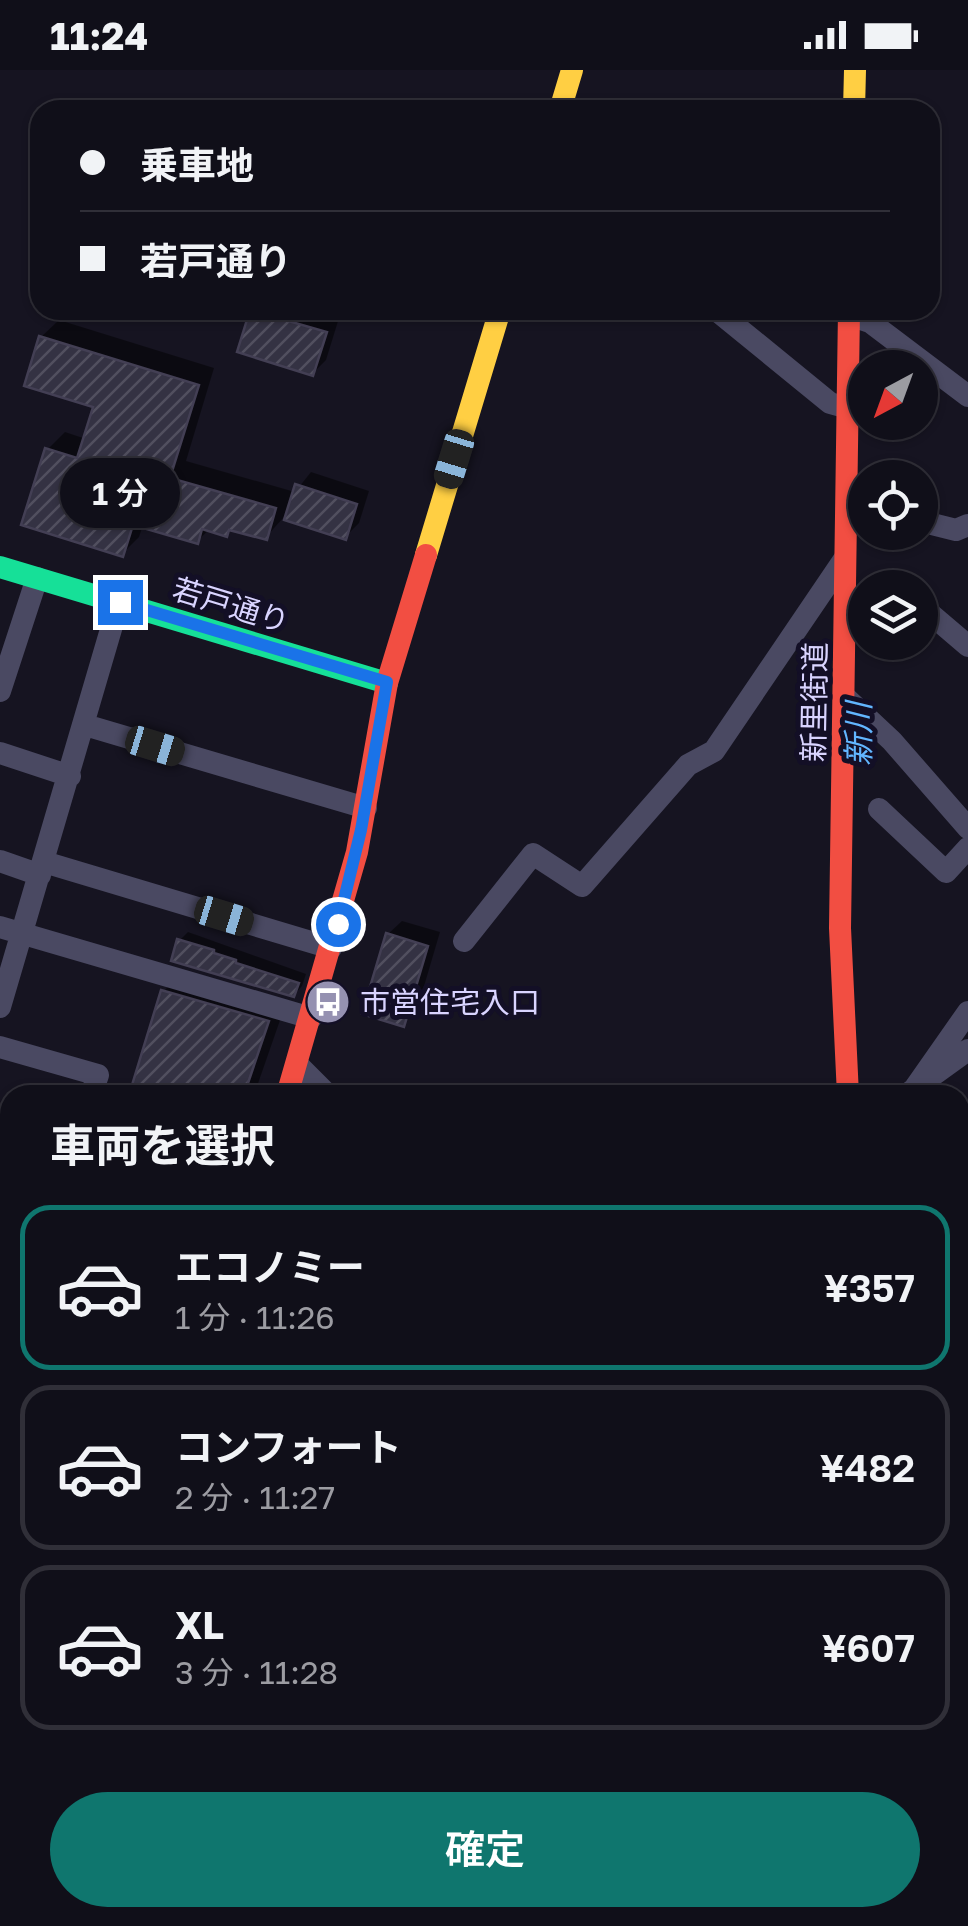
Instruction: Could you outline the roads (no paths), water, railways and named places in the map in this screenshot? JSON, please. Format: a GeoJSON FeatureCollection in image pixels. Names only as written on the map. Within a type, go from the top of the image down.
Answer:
{"type":"FeatureCollection","features":[{"type":"Feature","properties":{"kind":"street"},"geometry":{"type":"LineString","coordinates":[[563,100],[572,70]]}},
{"type":"Feature","properties":{"kind":"street"},"geometry":{"type":"LineString","coordinates":[[854,70],[854,100]]}},
{"type":"Feature","properties":{"kind":"street"},"geometry":{"type":"LineString","coordinates":[[290,1085],[331,948],[366,808],[387,682],[497,320]]}},
{"type":"Feature","properties":{"kind":"street"},"geometry":{"type":"LineString","coordinates":[[728,320],[830,403],[848,408]]}},
{"type":"Feature","properties":{"kind":"street","name":"新里街道"},"geometry":{"type":"LineString","coordinates":[[853,350],[856,320]]}},
{"type":"Feature","properties":{"kind":"street"},"geometry":{"type":"LineString","coordinates":[[862,320],[968,396]]}},
{"type":"Feature","properties":{"kind":"street"},"geometry":{"type":"LineString","coordinates":[[938,526],[956,530],[968,525]]}},
{"type":"Feature","properties":{"kind":"street","name":"新里街道"},"geometry":{"type":"LineString","coordinates":[[848,543],[854,705],[840,928],[848,1085]]}},
{"type":"Feature","properties":{"kind":"street"},"geometry":{"type":"LineString","coordinates":[[464,941],[532,854],[582,886],[688,766],[714,751],[846,555]]}},
{"type":"Feature","properties":{"kind":"street","name":"若戸通り"},"geometry":{"type":"LineString","coordinates":[[0,567],[387,682]]}},
{"type":"Feature","properties":{"kind":"street"},"geometry":{"type":"LineString","coordinates":[[0,691],[37,578]]}},
{"type":"Feature","properties":{"kind":"street"},"geometry":{"type":"LineString","coordinates":[[0,1006],[120,602]]}},
{"type":"Feature","properties":{"kind":"street"},"geometry":{"type":"LineString","coordinates":[[938,620],[968,646]]}},
{"type":"Feature","properties":{"kind":"street"},"geometry":{"type":"LineString","coordinates":[[854,705],[892,741],[968,828]]}},
{"type":"Feature","properties":{"kind":"street"},"geometry":{"type":"LineString","coordinates":[[85,725],[366,808]]}},
{"type":"Feature","properties":{"kind":"street"},"geometry":{"type":"LineString","coordinates":[[0,753],[70,776]]}},
{"type":"Feature","properties":{"kind":"street"},"geometry":{"type":"LineString","coordinates":[[879,809],[946,872],[968,848]]}},
{"type":"Feature","properties":{"kind":"street"},"geometry":{"type":"LineString","coordinates":[[0,861],[42,868],[331,948]]}},
{"type":"Feature","properties":{"kind":"street"},"geometry":{"type":"LineString","coordinates":[[0,927],[311,1018]]}},
{"type":"Feature","properties":{"kind":"street"},"geometry":{"type":"LineString","coordinates":[[915,1085],[968,1012]]}},
{"type":"Feature","properties":{"kind":"street"},"geometry":{"type":"LineString","coordinates":[[0,1046],[98,1076],[95,1085]]}},
{"type":"Feature","properties":{"kind":"street"},"geometry":{"type":"LineString","coordinates":[[920,1085],[968,1050]]}},
{"type":"Feature","properties":{"kind":"street"},"geometry":{"type":"LineString","coordinates":[[296,1064],[318,1085]]}},
{"type":"Feature","properties":{"kind":"place","name":"市営住宅入口"},"geometry":{"type":"Point","coordinates":[328,1002]}},
{"type":"Feature","properties":{"kind":"water label","name":"新川"},"geometry":{"type":"Point","coordinates":[858,734]}}]}
